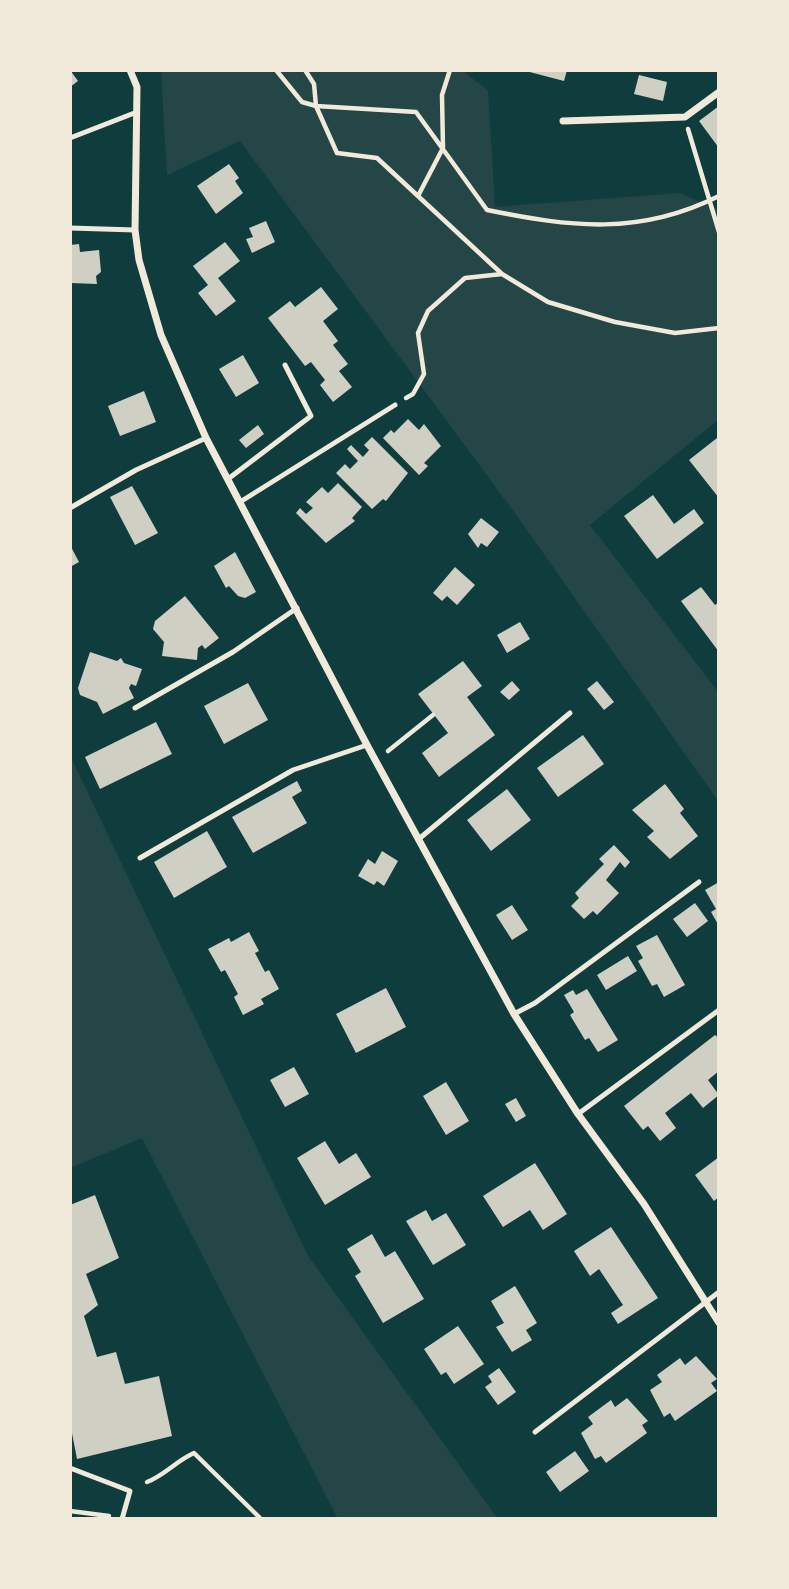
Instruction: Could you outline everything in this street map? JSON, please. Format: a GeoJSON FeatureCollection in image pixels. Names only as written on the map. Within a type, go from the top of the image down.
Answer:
{"type":"FeatureCollection","features":[{"type":"Feature","properties":{"kind":"street"},"geometry":{"type":"LineString","coordinates":[[130,70],[137,87],[135,230],[149,302],[206,438],[367,745],[421,838],[514,1014],[578,1114],[643,1204],[719,1323]]}},
{"type":"Feature","properties":{"kind":"street"},"geometry":{"type":"LineString","coordinates":[[563,121],[685,117],[719,92]]}},
{"type":"Feature","properties":{"kind":"lane"},"geometry":{"type":"LineString","coordinates":[[70,138],[137,112]]}},
{"type":"Feature","properties":{"kind":"lane"},"geometry":{"type":"LineString","coordinates":[[70,228],[135,230]]}},
{"type":"Feature","properties":{"kind":"lane"},"geometry":{"type":"LineString","coordinates":[[228,478],[311,416],[285,365]]}},
{"type":"Feature","properties":{"kind":"lane"},"geometry":{"type":"LineString","coordinates":[[240,502],[395,405]]}},
{"type":"Feature","properties":{"kind":"lane"},"geometry":{"type":"LineString","coordinates":[[70,508],[136,470],[206,438]]}},
{"type":"Feature","properties":{"kind":"lane"},"geometry":{"type":"LineString","coordinates":[[135,708],[233,652],[297,608]]}},
{"type":"Feature","properties":{"kind":"lane"},"geometry":{"type":"LineString","coordinates":[[421,838],[570,713]]}},
{"type":"Feature","properties":{"kind":"lane"},"geometry":{"type":"LineString","coordinates":[[140,858],[293,770],[367,745]]}},
{"type":"Feature","properties":{"kind":"lane"},"geometry":{"type":"LineString","coordinates":[[514,1014],[535,1003],[699,882]]}},
{"type":"Feature","properties":{"kind":"lane"},"geometry":{"type":"LineString","coordinates":[[578,1114],[719,1010]]}},
{"type":"Feature","properties":{"kind":"lane"},"geometry":{"type":"LineString","coordinates":[[535,1432],[719,1292]]}},
{"type":"Feature","properties":{"kind":"lane"},"geometry":{"type":"LineString","coordinates":[[70,1468],[130,1491],[122,1519]]}},
{"type":"Feature","properties":{"kind":"path"},"geometry":{"type":"LineString","coordinates":[[276,70],[302,102],[316,106],[416,112],[469,190],[486,210],[595,227],[644,223],[719,196]]}},
{"type":"Feature","properties":{"kind":"path"},"geometry":{"type":"LineString","coordinates":[[305,70],[314,85],[316,106],[337,153],[377,158],[502,274],[548,302],[615,322],[675,333],[719,328]]}},
{"type":"Feature","properties":{"kind":"path"},"geometry":{"type":"LineString","coordinates":[[418,196],[443,148],[442,95],[450,70]]}},
{"type":"Feature","properties":{"kind":"path"},"geometry":{"type":"LineString","coordinates":[[685,117],[719,232]]}},
{"type":"Feature","properties":{"kind":"path"},"geometry":{"type":"LineString","coordinates":[[395,405],[413,394],[424,374],[418,333],[428,312],[465,278],[502,274]]}},
{"type":"Feature","properties":{"kind":"path"},"geometry":{"type":"LineString","coordinates":[[376,760],[433,715]]}},
{"type":"Feature","properties":{"kind":"path"},"geometry":{"type":"LineString","coordinates":[[147,1482],[162,1476],[174,1461],[194,1453],[261,1519]]}},
{"type":"Feature","properties":{"kind":"path"},"geometry":{"type":"LineString","coordinates":[[70,1511],[122,1519]]}},
{"type":"Feature","properties":{"kind":"shaded area"},"geometry":{"type":"Polygon","coordinates":[[[161,70],[461,70],[488,90],[495,207],[680,193],[719,210],[719,419],[590,525],[719,693],[719,802],[517,516],[240,141],[167,175],[161,70]]]}},
{"type":"Feature","properties":{"kind":"shaded area"},"geometry":{"type":"Polygon","coordinates":[[[70,755],[308,1256],[498,1519],[338,1519],[142,1138],[70,1168],[70,755]]]}},
{"type":"Feature","properties":{"kind":"building"},"geometry":{"type":"Polygon","coordinates":[[[70,70],[78,81],[70,87],[70,70]]]}},
{"type":"Feature","properties":{"kind":"building"},"geometry":{"type":"Polygon","coordinates":[[[522,70],[567,70],[564,81],[522,70]]]}},
{"type":"Feature","properties":{"kind":"building"},"geometry":{"type":"Polygon","coordinates":[[[639,75],[667,82],[663,101],[634,94],[639,75]]]}},
{"type":"Feature","properties":{"kind":"building"},"geometry":{"type":"Polygon","coordinates":[[[719,106],[719,148],[699,121],[719,106]]]}},
{"type":"Feature","properties":{"kind":"building"},"geometry":{"type":"Polygon","coordinates":[[[229,164],[239,178],[235,181],[243,193],[216,214],[197,186],[229,164]]]}},
{"type":"Feature","properties":{"kind":"building"},"geometry":{"type":"Polygon","coordinates":[[[266,221],[275,242],[252,253],[246,239],[253,237],[249,228],[266,221]]]}},
{"type":"Feature","properties":{"kind":"building"},"geometry":{"type":"Polygon","coordinates":[[[225,242],[240,261],[218,278],[236,301],[216,316],[198,293],[208,285],[193,266],[225,242]]]}},
{"type":"Feature","properties":{"kind":"building"},"geometry":{"type":"Polygon","coordinates":[[[79,244],[80,252],[99,250],[101,272],[96,276],[97,284],[70,283],[70,245],[79,244]]]}},
{"type":"Feature","properties":{"kind":"building"},"geometry":{"type":"Polygon","coordinates":[[[321,287],[338,309],[323,321],[338,341],[333,345],[348,364],[339,371],[352,387],[333,402],[320,385],[325,380],[311,362],[305,366],[268,318],[290,301],[295,307],[321,287]]]}},
{"type":"Feature","properties":{"kind":"building"},"geometry":{"type":"Polygon","coordinates":[[[243,355],[259,383],[236,397],[219,369],[243,355]]]}},
{"type":"Feature","properties":{"kind":"building"},"geometry":{"type":"Polygon","coordinates":[[[144,391],[156,422],[120,436],[108,406],[144,391]]]}},
{"type":"Feature","properties":{"kind":"building"},"geometry":{"type":"Polygon","coordinates":[[[408,419],[419,430],[424,424],[441,446],[424,463],[428,466],[419,475],[383,438],[391,430],[394,433],[408,419]]]}},
{"type":"Feature","properties":{"kind":"building"},"geometry":{"type":"Polygon","coordinates":[[[258,425],[264,434],[246,448],[239,440],[258,425]]]}},
{"type":"Feature","properties":{"kind":"building"},"geometry":{"type":"Polygon","coordinates":[[[372,437],[408,473],[386,501],[383,499],[372,509],[336,473],[345,464],[350,469],[358,461],[347,449],[351,445],[363,457],[369,450],[364,445],[372,437]]]}},
{"type":"Feature","properties":{"kind":"building"},"geometry":{"type":"Polygon","coordinates":[[[717,438],[719,441],[719,498],[689,460],[717,438]]]}},
{"type":"Feature","properties":{"kind":"building"},"geometry":{"type":"Polygon","coordinates":[[[338,483],[362,507],[352,518],[355,521],[326,543],[296,513],[300,508],[306,514],[313,508],[306,502],[322,487],[328,493],[338,483]]]}},
{"type":"Feature","properties":{"kind":"building"},"geometry":{"type":"Polygon","coordinates":[[[132,486],[158,533],[135,545],[110,497],[132,486]]]}},
{"type":"Feature","properties":{"kind":"building"},"geometry":{"type":"Polygon","coordinates":[[[653,495],[674,524],[694,509],[704,523],[657,559],[624,516],[653,495]]]}},
{"type":"Feature","properties":{"kind":"building"},"geometry":{"type":"Polygon","coordinates":[[[481,518],[499,532],[487,547],[481,543],[478,548],[468,534],[481,518]]]}},
{"type":"Feature","properties":{"kind":"building"},"geometry":{"type":"Polygon","coordinates":[[[70,545],[79,562],[70,567],[70,545]]]}},
{"type":"Feature","properties":{"kind":"building"},"geometry":{"type":"Polygon","coordinates":[[[235,552],[256,592],[245,598],[238,596],[229,586],[226,588],[214,566],[235,552]]]}},
{"type":"Feature","properties":{"kind":"building"},"geometry":{"type":"Polygon","coordinates":[[[455,567],[475,585],[457,605],[447,596],[442,601],[433,593],[455,567]]]}},
{"type":"Feature","properties":{"kind":"building"},"geometry":{"type":"Polygon","coordinates":[[[701,587],[715,605],[719,602],[719,652],[681,601],[701,587]]]}},
{"type":"Feature","properties":{"kind":"building"},"geometry":{"type":"Polygon","coordinates":[[[185,596],[219,638],[205,649],[202,645],[198,648],[197,660],[162,656],[164,642],[153,629],[155,621],[185,596]]]}},
{"type":"Feature","properties":{"kind":"building"},"geometry":{"type":"Polygon","coordinates":[[[520,622],[530,639],[507,653],[497,635],[520,622]]]}},
{"type":"Feature","properties":{"kind":"building"},"geometry":{"type":"Polygon","coordinates":[[[90,652],[117,661],[121,658],[124,663],[142,669],[136,686],[131,684],[129,688],[134,698],[103,714],[97,702],[80,695],[78,688],[90,652]]]}},
{"type":"Feature","properties":{"kind":"building"},"geometry":{"type":"Polygon","coordinates":[[[463,661],[482,686],[467,697],[495,735],[439,777],[422,753],[448,733],[418,694],[463,661]]]}},
{"type":"Feature","properties":{"kind":"building"},"geometry":{"type":"Polygon","coordinates":[[[512,681],[520,690],[509,700],[500,692],[512,681]]]}},
{"type":"Feature","properties":{"kind":"building"},"geometry":{"type":"Polygon","coordinates":[[[597,681],[614,702],[604,710],[587,689],[597,681]]]}},
{"type":"Feature","properties":{"kind":"building"},"geometry":{"type":"Polygon","coordinates":[[[248,683],[268,720],[224,744],[204,706],[248,683]]]}},
{"type":"Feature","properties":{"kind":"building"},"geometry":{"type":"Polygon","coordinates":[[[156,722],[172,754],[100,789],[85,757],[156,722]]]}},
{"type":"Feature","properties":{"kind":"building"},"geometry":{"type":"Polygon","coordinates":[[[583,735],[604,764],[558,797],[537,768],[583,735]]]}},
{"type":"Feature","properties":{"kind":"building"},"geometry":{"type":"Polygon","coordinates":[[[297,781],[302,791],[292,797],[307,823],[253,853],[232,817],[297,781]]]}},
{"type":"Feature","properties":{"kind":"building"},"geometry":{"type":"Polygon","coordinates":[[[665,784],[684,809],[680,813],[698,836],[670,859],[647,837],[654,831],[632,810],[665,784]]]}},
{"type":"Feature","properties":{"kind":"building"},"geometry":{"type":"Polygon","coordinates":[[[507,789],[531,820],[491,851],[467,820],[507,789]]]}},
{"type":"Feature","properties":{"kind":"building"},"geometry":{"type":"Polygon","coordinates":[[[207,831],[227,867],[174,898],[154,862],[207,831]]]}},
{"type":"Feature","properties":{"kind":"building"},"geometry":{"type":"Polygon","coordinates":[[[614,845],[630,862],[625,868],[620,862],[606,880],[619,893],[597,915],[593,911],[584,919],[571,906],[579,898],[575,893],[604,864],[599,859],[614,845]]]}},
{"type":"Feature","properties":{"kind":"building"},"geometry":{"type":"Polygon","coordinates":[[[382,851],[398,861],[384,886],[377,881],[374,885],[358,876],[368,859],[375,864],[382,851]]]}},
{"type":"Feature","properties":{"kind":"building"},"geometry":{"type":"Polygon","coordinates":[[[719,882],[719,926],[711,912],[716,909],[705,890],[719,882]]]}},
{"type":"Feature","properties":{"kind":"building"},"geometry":{"type":"Polygon","coordinates":[[[695,903],[708,921],[687,937],[673,919],[695,903]]]}},
{"type":"Feature","properties":{"kind":"building"},"geometry":{"type":"Polygon","coordinates":[[[512,905],[528,930],[512,940],[496,915],[512,905]]]}},
{"type":"Feature","properties":{"kind":"building"},"geometry":{"type":"Polygon","coordinates":[[[249,932],[259,951],[255,953],[265,972],[269,970],[279,989],[261,999],[264,1004],[243,1015],[234,997],[238,994],[225,970],[221,972],[208,949],[229,938],[231,942],[249,932]]]}},
{"type":"Feature","properties":{"kind":"building"},"geometry":{"type":"Polygon","coordinates":[[[657,935],[685,985],[664,997],[657,984],[652,986],[638,961],[643,958],[636,946],[657,935]]]}},
{"type":"Feature","properties":{"kind":"building"},"geometry":{"type":"Polygon","coordinates":[[[628,956],[637,971],[606,990],[597,975],[628,956]]]}},
{"type":"Feature","properties":{"kind":"building"},"geometry":{"type":"Polygon","coordinates":[[[386,988],[406,1027],[356,1053],[336,1014],[386,988]]]}},
{"type":"Feature","properties":{"kind":"building"},"geometry":{"type":"Polygon","coordinates":[[[587,989],[618,1040],[598,1052],[589,1038],[585,1040],[570,1015],[574,1012],[564,995],[573,990],[576,995],[587,989]]]}},
{"type":"Feature","properties":{"kind":"building"},"geometry":{"type":"Polygon","coordinates":[[[715,1035],[719,1038],[719,1071],[708,1080],[719,1095],[703,1108],[691,1093],[665,1113],[676,1128],[660,1141],[648,1126],[643,1130],[624,1106],[715,1035]]]}},
{"type":"Feature","properties":{"kind":"building"},"geometry":{"type":"Polygon","coordinates":[[[294,1067],[309,1094],[285,1107],[270,1080],[294,1067]]]}},
{"type":"Feature","properties":{"kind":"building"},"geometry":{"type":"Polygon","coordinates":[[[446,1082],[469,1121],[446,1135],[423,1096],[446,1082]]]}},
{"type":"Feature","properties":{"kind":"building"},"geometry":{"type":"Polygon","coordinates":[[[516,1098],[526,1116],[516,1122],[505,1104],[516,1098]]]}},
{"type":"Feature","properties":{"kind":"building"},"geometry":{"type":"Polygon","coordinates":[[[325,1141],[339,1164],[356,1153],[371,1177],[325,1205],[297,1158],[325,1141]]]}},
{"type":"Feature","properties":{"kind":"building"},"geometry":{"type":"Polygon","coordinates":[[[719,1157],[719,1197],[714,1201],[695,1175],[719,1157]]]}},
{"type":"Feature","properties":{"kind":"building"},"geometry":{"type":"Polygon","coordinates":[[[535,1163],[567,1214],[543,1230],[530,1210],[503,1227],[483,1196],[535,1163]]]}},
{"type":"Feature","properties":{"kind":"building"},"geometry":{"type":"Polygon","coordinates":[[[95,1195],[119,1258],[86,1274],[98,1305],[84,1316],[97,1357],[116,1352],[125,1384],[159,1376],[172,1436],[77,1459],[70,1423],[70,1205],[95,1195]]]}},
{"type":"Feature","properties":{"kind":"building"},"geometry":{"type":"Polygon","coordinates":[[[426,1210],[432,1221],[446,1213],[466,1245],[433,1265],[406,1221],[426,1210]]]}},
{"type":"Feature","properties":{"kind":"building"},"geometry":{"type":"Polygon","coordinates":[[[611,1227],[658,1298],[618,1324],[611,1313],[623,1305],[599,1269],[590,1276],[574,1251],[611,1227]]]}},
{"type":"Feature","properties":{"kind":"building"},"geometry":{"type":"Polygon","coordinates":[[[372,1234],[385,1257],[395,1251],[424,1299],[383,1323],[355,1276],[361,1272],[347,1249],[372,1234]]]}},
{"type":"Feature","properties":{"kind":"building"},"geometry":{"type":"Polygon","coordinates":[[[515,1286],[537,1323],[526,1330],[532,1340],[512,1352],[496,1327],[504,1323],[491,1301],[515,1286]]]}},
{"type":"Feature","properties":{"kind":"building"},"geometry":{"type":"Polygon","coordinates":[[[458,1326],[484,1364],[454,1384],[446,1372],[441,1375],[424,1349],[458,1326]]]}},
{"type":"Feature","properties":{"kind":"building"},"geometry":{"type":"Polygon","coordinates":[[[696,1356],[717,1379],[711,1383],[717,1391],[675,1421],[670,1413],[664,1417],[650,1390],[662,1382],[657,1375],[680,1358],[685,1365],[696,1356]]]}},
{"type":"Feature","properties":{"kind":"building"},"geometry":{"type":"Polygon","coordinates":[[[499,1368],[516,1392],[498,1405],[485,1387],[492,1382],[488,1376],[499,1368]]]}},
{"type":"Feature","properties":{"kind":"building"},"geometry":{"type":"Polygon","coordinates":[[[627,1398],[648,1421],[642,1425],[647,1433],[606,1463],[601,1456],[595,1459],[581,1433],[593,1424],[588,1417],[611,1400],[615,1407],[627,1398]]]}},
{"type":"Feature","properties":{"kind":"building"},"geometry":{"type":"Polygon","coordinates":[[[575,1451],[589,1471],[560,1492],[546,1472],[575,1451]]]}}]}
